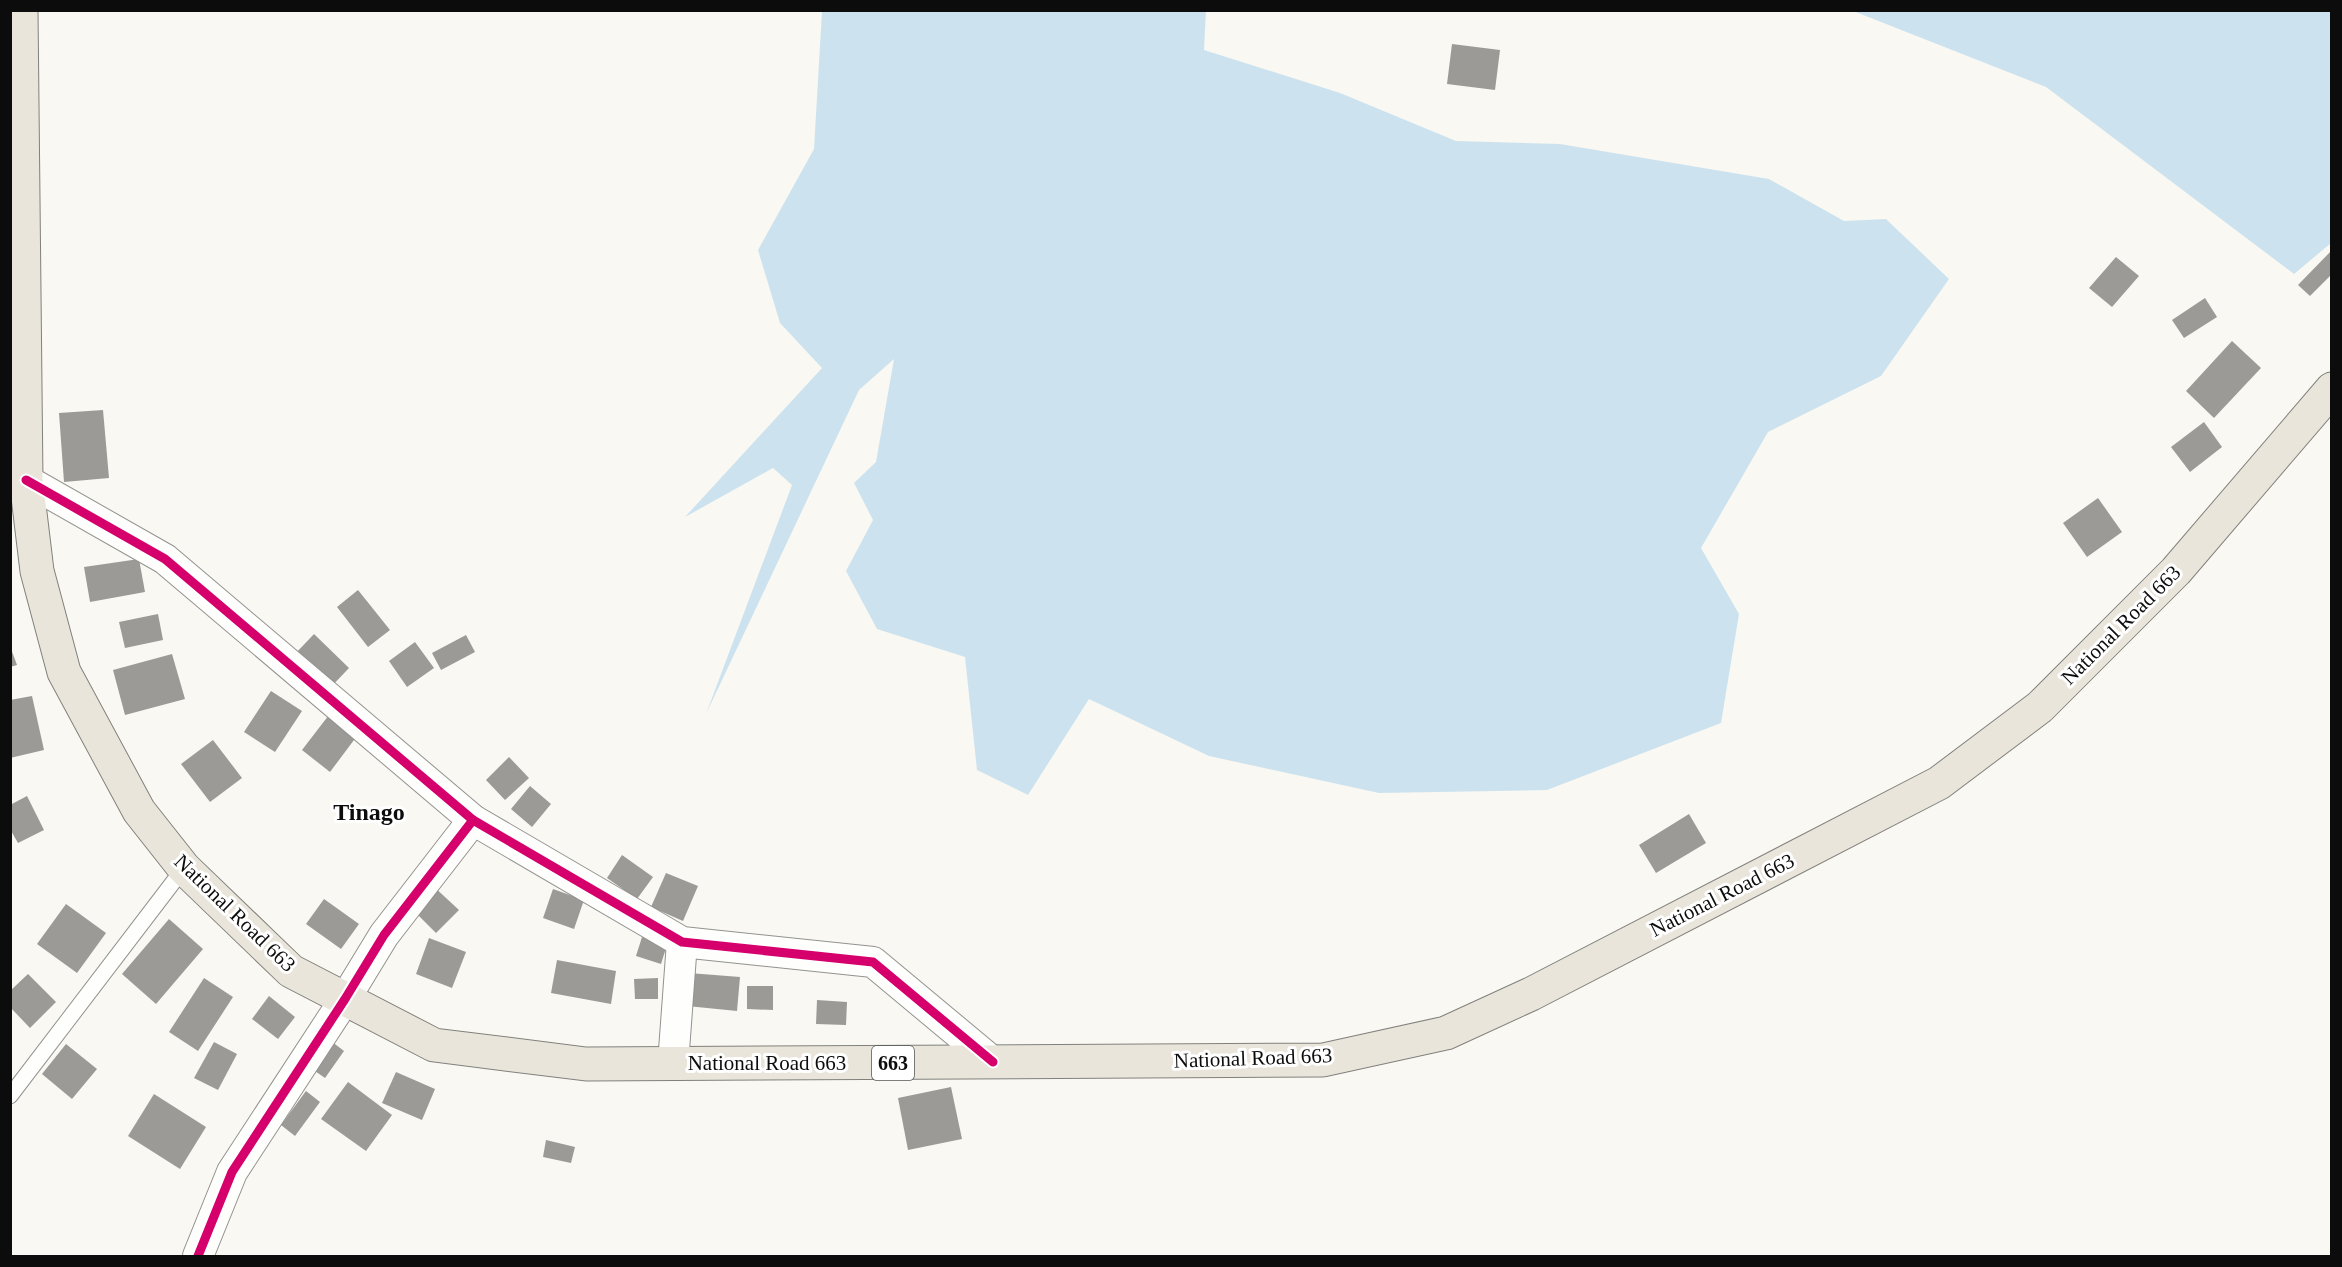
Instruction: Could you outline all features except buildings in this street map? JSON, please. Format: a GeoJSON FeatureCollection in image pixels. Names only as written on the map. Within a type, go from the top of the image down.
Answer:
{"type":"FeatureCollection","features":[{"type":"Feature","properties":{"kind":"main road","name":"National Road 663"},"geometry":{"type":"LineString","coordinates":[[21,10],[26,480],[37,571],[64,672],[139,811],[184,868],[291,971],[434,1045],[586,1064],[1323,1060],[1446,1033],[1531,994],[1939,783],[2031,714],[2176,571],[2331,389]]}},
{"type":"Feature","properties":{"kind":"street"},"geometry":{"type":"LineString","coordinates":[[26,480],[165,559],[473,820],[682,942],[873,962],[993,1062]]}},
{"type":"Feature","properties":{"kind":"street"},"geometry":{"type":"LineString","coordinates":[[198,1257],[232,1172],[384,935],[473,820]]}},
{"type":"Feature","properties":{"kind":"street"},"geometry":{"type":"LineString","coordinates":[[672,1064],[682,942]]}},
{"type":"Feature","properties":{"kind":"lane"},"geometry":{"type":"LineString","coordinates":[[10,1096],[184,868]]}},
{"type":"Feature","properties":{"kind":"water"},"geometry":{"type":"Polygon","coordinates":[[[822,11],[1206,11],[1204,50],[1340,93],[1456,141],[1560,144],[1769,179],[1844,221],[1886,219],[1949,279],[1881,376],[1768,432],[1701,548],[1739,614],[1721,723],[1547,790],[1379,793],[1209,756],[1089,699],[1028,795],[977,770],[965,657],[877,629],[846,571],[873,520],[854,483],[876,462],[894,359],[859,390],[706,714],[792,485],[773,468],[685,517],[822,368],[780,323],[758,250],[814,149],[822,11]]]}},
{"type":"Feature","properties":{"kind":"water"},"geometry":{"type":"Polygon","coordinates":[[[1853,11],[2331,11],[2331,243],[2294,274],[2046,87],[1853,11]]]}},
{"type":"Feature","properties":{"kind":"cycle path"},"geometry":{"type":"LineString","coordinates":[[26,480],[165,559],[473,820],[682,942],[873,962],[993,1062]]}},
{"type":"Feature","properties":{"kind":"cycle path"},"geometry":{"type":"LineString","coordinates":[[198,1256],[232,1172],[384,935],[473,820]]}},
{"type":"Feature","properties":{"kind":"district","name":"Tinago"},"geometry":{"type":"Point","coordinates":[369,812]}}]}
